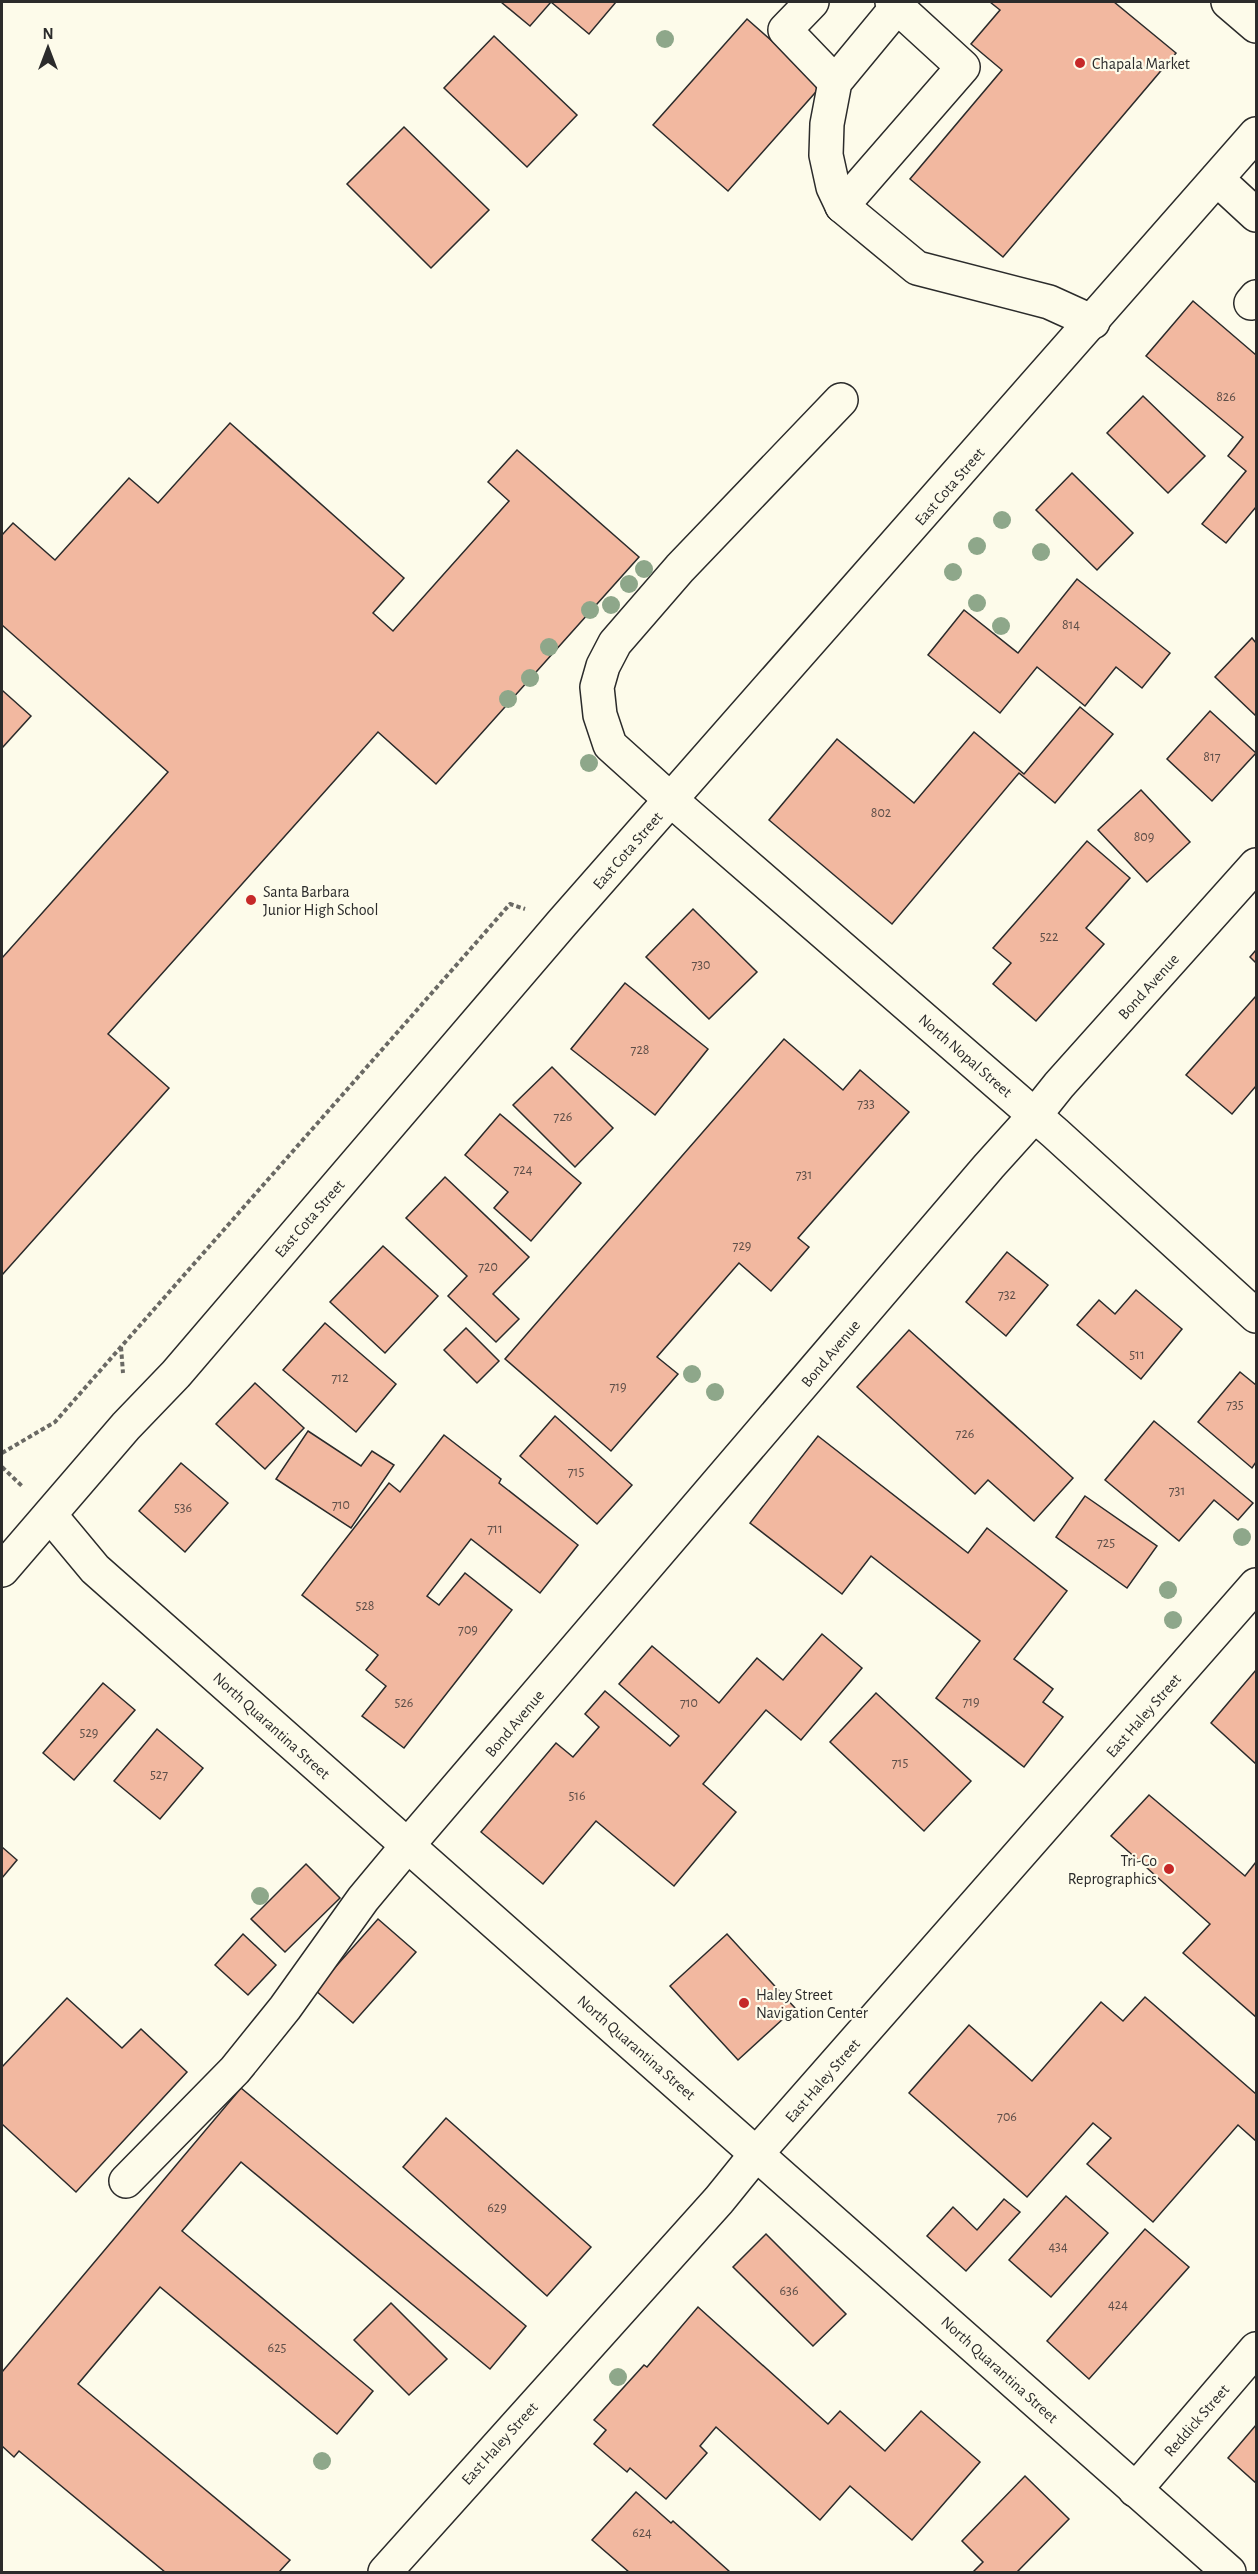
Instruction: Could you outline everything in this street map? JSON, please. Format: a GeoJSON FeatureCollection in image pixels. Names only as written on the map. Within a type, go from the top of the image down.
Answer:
{"type":"FeatureCollection","features":[{"type":"Feature","properties":{"kind":"street"},"geometry":{"type":"LineString","coordinates":[[812,2],[785,30],[835,82]]}},
{"type":"Feature","properties":{"kind":"street"},"geometry":{"type":"LineString","coordinates":[[1228,2],[1257,26]]}},
{"type":"Feature","properties":{"kind":"street"},"geometry":{"type":"LineString","coordinates":[[842,206],[963,67],[894,4],[835,82],[827,124],[826,154],[834,187],[842,206],[917,268],[1049,302],[1093,322]]}},
{"type":"Feature","properties":{"kind":"street","name":"East Cota Street"},"geometry":{"type":"LineString","coordinates":[[2,1570],[126,1426],[176,1374],[562,922],[1257,134]]}},
{"type":"Feature","properties":{"kind":"street"},"geometry":{"type":"LineString","coordinates":[[1218,179],[1257,215]]}},
{"type":"Feature","properties":{"kind":"street","name":"North Nopal Street"},"geometry":{"type":"LineString","coordinates":[[841,400],[680,568],[615,643],[603,666],[597,687],[600,715],[610,745],[1035,1115],[1257,1316]]}},
{"type":"Feature","properties":{"kind":"street","name":"Bond Avenue"},"geometry":{"type":"LineString","coordinates":[[126,2181],[236,2070],[285,2008],[363,1899],[408,1845],[1059,1085],[1257,865]]}},
{"type":"Feature","properties":{"kind":"street","name":"North Quarantina Street"},"geometry":{"type":"LineString","coordinates":[[50,1515],[95,1569],[1229,2572]]}},
{"type":"Feature","properties":{"kind":"street","name":"East Haley Street"},"geometry":{"type":"LineString","coordinates":[[385,2572],[719,2200],[757,2153],[1257,1585]]}},
{"type":"Feature","properties":{"kind":"street","name":"Reddick Street"},"geometry":{"type":"LineString","coordinates":[[1135,2490],[1257,2349]]}},
{"type":"Feature","properties":{"kind":"path"},"geometry":{"type":"LineString","coordinates":[[2,1453],[55,1422],[510,904]]}},
{"type":"Feature","properties":{"kind":"path"},"geometry":{"type":"LineString","coordinates":[[2,1467],[16,1480]]}},
{"type":"Feature","properties":{"kind":"building"},"geometry":{"type":"Polygon","coordinates":[[[501,2],[551,2],[530,26],[501,2]]]}},
{"type":"Feature","properties":{"kind":"building"},"geometry":{"type":"Polygon","coordinates":[[[551,2],[616,2],[589,34],[551,2]]]}},
{"type":"Feature","properties":{"kind":"building"},"geometry":{"type":"Polygon","coordinates":[[[990,2],[1114,2],[1176,53],[1003,257],[910,179],[1002,70],[971,44],[1000,10],[990,2]]]}},
{"type":"Feature","properties":{"kind":"building"},"geometry":{"type":"Polygon","coordinates":[[[747,19],[822,85],[728,191],[653,125],[747,19]]]}},
{"type":"Feature","properties":{"kind":"building"},"geometry":{"type":"Polygon","coordinates":[[[494,36],[577,115],[527,167],[444,88],[494,36]]]}},
{"type":"Feature","properties":{"kind":"building"},"geometry":{"type":"Polygon","coordinates":[[[404,127],[489,210],[431,268],[347,184],[404,127]]]}},
{"type":"Feature","properties":{"kind":"building"},"geometry":{"type":"Polygon","coordinates":[[[1193,301],[1256,355],[1256,507],[1226,543],[1202,524],[1246,471],[1228,456],[1243,437],[1146,356],[1193,301]]]}},
{"type":"Feature","properties":{"kind":"building"},"geometry":{"type":"Polygon","coordinates":[[[1143,396],[1205,456],[1168,493],[1107,433],[1143,396]]]}},
{"type":"Feature","properties":{"kind":"building"},"geometry":{"type":"Polygon","coordinates":[[[230,423],[404,578],[373,613],[393,631],[509,501],[488,482],[517,450],[639,557],[436,784],[378,732],[108,1034],[169,1088],[2,1275],[2,958],[168,772],[2,625],[2,535],[13,523],[55,560],[129,478],[158,503],[230,423]]]}},
{"type":"Feature","properties":{"kind":"building"},"geometry":{"type":"Polygon","coordinates":[[[1072,473],[1133,533],[1097,570],[1036,510],[1072,473]]]}},
{"type":"Feature","properties":{"kind":"building"},"geometry":{"type":"Polygon","coordinates":[[[1077,579],[1170,653],[1142,688],[1116,667],[1085,706],[1037,667],[1000,713],[928,655],[964,610],[1018,653],[1077,579]]]}},
{"type":"Feature","properties":{"kind":"building"},"geometry":{"type":"Polygon","coordinates":[[[1252,638],[1256,643],[1256,716],[1215,677],[1252,638]]]}},
{"type":"Feature","properties":{"kind":"building"},"geometry":{"type":"Polygon","coordinates":[[[2,692],[31,716],[2,748],[2,692]]]}},
{"type":"Feature","properties":{"kind":"building"},"geometry":{"type":"Polygon","coordinates":[[[1080,707],[1113,734],[1055,803],[1019,773],[892,924],[769,820],[837,739],[914,803],[974,732],[1024,774],[1080,707]]]}},
{"type":"Feature","properties":{"kind":"building"},"geometry":{"type":"Polygon","coordinates":[[[1210,711],[1256,753],[1212,801],[1167,759],[1210,711]]]}},
{"type":"Feature","properties":{"kind":"building"},"geometry":{"type":"Polygon","coordinates":[[[1141,790],[1190,842],[1147,882],[1098,830],[1141,790]]]}},
{"type":"Feature","properties":{"kind":"building"},"geometry":{"type":"Polygon","coordinates":[[[1087,841],[1130,878],[1086,928],[1104,944],[1036,1021],[993,984],[1011,963],[993,948],[1087,841]]]}},
{"type":"Feature","properties":{"kind":"building"},"geometry":{"type":"Polygon","coordinates":[[[693,909],[757,972],[709,1019],[646,957],[693,909]]]}},
{"type":"Feature","properties":{"kind":"building"},"geometry":{"type":"Polygon","coordinates":[[[1256,950],[1256,963],[1250,957],[1256,950]]]}},
{"type":"Feature","properties":{"kind":"building"},"geometry":{"type":"Polygon","coordinates":[[[625,983],[708,1049],[655,1115],[571,1049],[625,983]]]}},
{"type":"Feature","properties":{"kind":"building"},"geometry":{"type":"Polygon","coordinates":[[[1256,996],[1256,1086],[1232,1114],[1186,1075],[1256,996]]]}},
{"type":"Feature","properties":{"kind":"building"},"geometry":{"type":"Polygon","coordinates":[[[784,1039],[843,1090],[860,1070],[909,1112],[798,1238],[809,1247],[771,1291],[739,1263],[657,1357],[678,1374],[611,1451],[505,1359],[784,1039]]]}},
{"type":"Feature","properties":{"kind":"building"},"geometry":{"type":"Polygon","coordinates":[[[552,1067],[613,1128],[575,1167],[513,1105],[552,1067]]]}},
{"type":"Feature","properties":{"kind":"building"},"geometry":{"type":"Polygon","coordinates":[[[500,1114],[581,1183],[531,1241],[494,1208],[508,1192],[465,1155],[500,1114]]]}},
{"type":"Feature","properties":{"kind":"building"},"geometry":{"type":"Polygon","coordinates":[[[445,1177],[529,1257],[493,1294],[519,1319],[496,1342],[448,1296],[467,1276],[406,1218],[445,1177]]]}},
{"type":"Feature","properties":{"kind":"building"},"geometry":{"type":"Polygon","coordinates":[[[383,1246],[438,1296],[385,1353],[330,1302],[383,1246]]]}},
{"type":"Feature","properties":{"kind":"building"},"geometry":{"type":"Polygon","coordinates":[[[1007,1252],[1048,1285],[1006,1336],[966,1302],[1007,1252]]]}},
{"type":"Feature","properties":{"kind":"building"},"geometry":{"type":"Polygon","coordinates":[[[1136,1290],[1182,1329],[1141,1379],[1077,1325],[1099,1300],[1115,1314],[1136,1290]]]}},
{"type":"Feature","properties":{"kind":"building"},"geometry":{"type":"Polygon","coordinates":[[[325,1323],[396,1384],[356,1432],[283,1370],[325,1323]]]}},
{"type":"Feature","properties":{"kind":"building"},"geometry":{"type":"Polygon","coordinates":[[[466,1328],[499,1361],[477,1383],[444,1350],[466,1328]]]}},
{"type":"Feature","properties":{"kind":"building"},"geometry":{"type":"Polygon","coordinates":[[[909,1330],[1073,1478],[1034,1521],[988,1480],[975,1494],[857,1387],[909,1330]]]}},
{"type":"Feature","properties":{"kind":"building"},"geometry":{"type":"Polygon","coordinates":[[[1240,1372],[1256,1385],[1256,1462],[1252,1468],[1198,1422],[1240,1372]]]}},
{"type":"Feature","properties":{"kind":"building"},"geometry":{"type":"Polygon","coordinates":[[[255,1383],[304,1428],[265,1469],[216,1424],[255,1383]]]}},
{"type":"Feature","properties":{"kind":"building"},"geometry":{"type":"Polygon","coordinates":[[[555,1416],[632,1485],[597,1524],[520,1456],[555,1416]]]}},
{"type":"Feature","properties":{"kind":"building"},"geometry":{"type":"Polygon","coordinates":[[[1154,1421],[1253,1503],[1238,1520],[1214,1500],[1179,1541],[1105,1480],[1154,1421]]]}},
{"type":"Feature","properties":{"kind":"building"},"geometry":{"type":"Polygon","coordinates":[[[308,1431],[361,1466],[372,1451],[394,1465],[351,1528],[276,1479],[308,1431]]]}},
{"type":"Feature","properties":{"kind":"building"},"geometry":{"type":"Polygon","coordinates":[[[444,1435],[501,1479],[499,1483],[578,1545],[540,1593],[471,1539],[427,1596],[439,1605],[465,1573],[512,1610],[404,1748],[362,1716],[386,1686],[366,1670],[378,1655],[302,1595],[389,1483],[400,1492],[444,1435]]]}},
{"type":"Feature","properties":{"kind":"building"},"geometry":{"type":"Polygon","coordinates":[[[818,1436],[968,1553],[987,1528],[1067,1591],[1014,1659],[1053,1689],[1043,1702],[1063,1717],[1024,1767],[936,1698],[980,1641],[871,1556],[842,1594],[750,1523],[818,1436]]]}},
{"type":"Feature","properties":{"kind":"building"},"geometry":{"type":"Polygon","coordinates":[[[181,1463],[228,1503],[185,1552],[139,1511],[181,1463]]]}},
{"type":"Feature","properties":{"kind":"building"},"geometry":{"type":"Polygon","coordinates":[[[1085,1496],[1157,1546],[1127,1588],[1056,1537],[1085,1496]]]}},
{"type":"Feature","properties":{"kind":"building"},"geometry":{"type":"Polygon","coordinates":[[[822,1634],[862,1668],[801,1740],[766,1710],[703,1784],[736,1812],[674,1886],[596,1821],[543,1884],[481,1832],[556,1743],[573,1757],[599,1727],[585,1714],[605,1691],[670,1746],[679,1736],[619,1684],[652,1646],[719,1703],[757,1658],[783,1680],[822,1634]]]}},
{"type":"Feature","properties":{"kind":"building"},"geometry":{"type":"Polygon","coordinates":[[[1256,1670],[1256,1764],[1211,1723],[1256,1670]]]}},
{"type":"Feature","properties":{"kind":"building"},"geometry":{"type":"Polygon","coordinates":[[[103,1683],[135,1710],[74,1780],[43,1753],[103,1683]]]}},
{"type":"Feature","properties":{"kind":"building"},"geometry":{"type":"Polygon","coordinates":[[[876,1693],[971,1781],[924,1831],[830,1742],[876,1693]]]}},
{"type":"Feature","properties":{"kind":"building"},"geometry":{"type":"Polygon","coordinates":[[[157,1729],[203,1768],[160,1819],[114,1781],[157,1729]]]}},
{"type":"Feature","properties":{"kind":"building"},"geometry":{"type":"Polygon","coordinates":[[[1149,1795],[1245,1876],[1256,1862],[1256,2017],[1183,1953],[1210,1924],[1111,1836],[1149,1795]]]}},
{"type":"Feature","properties":{"kind":"building"},"geometry":{"type":"Polygon","coordinates":[[[2,1847],[17,1860],[2,1878],[2,1847]]]}},
{"type":"Feature","properties":{"kind":"building"},"geometry":{"type":"Polygon","coordinates":[[[306,1864],[340,1898],[285,1952],[251,1919],[306,1864]]]}},
{"type":"Feature","properties":{"kind":"building"},"geometry":{"type":"Polygon","coordinates":[[[378,1919],[416,1952],[353,2023],[315,1990],[378,1919]]]}},
{"type":"Feature","properties":{"kind":"building"},"geometry":{"type":"Polygon","coordinates":[[[243,1934],[276,1965],[248,1995],[215,1965],[243,1934]]]}},
{"type":"Feature","properties":{"kind":"building"},"geometry":{"type":"Polygon","coordinates":[[[727,1934],[795,2008],[738,2060],[670,1986],[727,1934]]]}},
{"type":"Feature","properties":{"kind":"building"},"geometry":{"type":"Polygon","coordinates":[[[1145,1997],[1256,2094],[1256,2141],[1238,2125],[1153,2222],[1087,2164],[1111,2138],[1093,2123],[1027,2197],[909,2093],[969,2025],[1032,2081],[1101,2002],[1123,2021],[1145,1997]]]}},
{"type":"Feature","properties":{"kind":"building"},"geometry":{"type":"Polygon","coordinates":[[[67,1998],[122,2048],[141,2029],[187,2072],[76,2192],[2,2124],[2,2067],[67,1998]]]}},
{"type":"Feature","properties":{"kind":"building"},"geometry":{"type":"Polygon","coordinates":[[[241,2088],[526,2326],[490,2369],[241,2162],[182,2231],[373,2391],[337,2434],[160,2287],[78,2384],[290,2560],[279,2572],[165,2572],[19,2451],[14,2457],[2,2446],[2,2372],[241,2088]]]}},
{"type":"Feature","properties":{"kind":"building"},"geometry":{"type":"Polygon","coordinates":[[[446,2118],[591,2247],[547,2296],[403,2167],[446,2118]]]}},
{"type":"Feature","properties":{"kind":"building"},"geometry":{"type":"Polygon","coordinates":[[[1066,2196],[1108,2233],[1051,2297],[1009,2260],[1066,2196]]]}},
{"type":"Feature","properties":{"kind":"building"},"geometry":{"type":"Polygon","coordinates":[[[1004,2199],[1020,2212],[966,2271],[927,2236],[953,2207],[977,2230],[1004,2199]]]}},
{"type":"Feature","properties":{"kind":"building"},"geometry":{"type":"Polygon","coordinates":[[[1145,2229],[1189,2267],[1089,2379],[1047,2341],[1145,2229]]]}},
{"type":"Feature","properties":{"kind":"building"},"geometry":{"type":"Polygon","coordinates":[[[766,2234],[846,2314],[813,2346],[733,2267],[766,2234]]]}},
{"type":"Feature","properties":{"kind":"building"},"geometry":{"type":"Polygon","coordinates":[[[391,2303],[447,2359],[409,2395],[354,2340],[391,2303]]]}},
{"type":"Feature","properties":{"kind":"building"},"geometry":{"type":"Polygon","coordinates":[[[698,2307],[828,2424],[840,2411],[885,2451],[921,2411],[980,2462],[912,2540],[850,2486],[820,2520],[716,2427],[700,2446],[707,2453],[666,2499],[630,2468],[627,2472],[594,2444],[606,2430],[594,2420],[644,2365],[647,2367],[698,2307]]]}},
{"type":"Feature","properties":{"kind":"building"},"geometry":{"type":"Polygon","coordinates":[[[1256,2425],[1256,2483],[1228,2458],[1256,2425]]]}},
{"type":"Feature","properties":{"kind":"building"},"geometry":{"type":"Polygon","coordinates":[[[1025,2476],[1069,2519],[1017,2572],[973,2572],[983,2562],[962,2541],[1025,2476]]]}},
{"type":"Feature","properties":{"kind":"building"},"geometry":{"type":"Polygon","coordinates":[[[636,2492],[671,2523],[673,2521],[730,2572],[629,2572],[592,2540],[636,2492]]]}},
{"type":"Feature","properties":{"kind":"place","name":"Chapala Market"},"geometry":{"type":"Point","coordinates":[1080,63]}},
{"type":"Feature","properties":{"kind":"place","name":"Santa Barbara Junior High School"},"geometry":{"type":"Point","coordinates":[251,900]}},
{"type":"Feature","properties":{"kind":"place","name":"Tri-Co Reprographics"},"geometry":{"type":"Point","coordinates":[1169,1869]}},
{"type":"Feature","properties":{"kind":"place","name":"Haley Street Navigation Center"},"geometry":{"type":"Point","coordinates":[744,2003]}}]}
